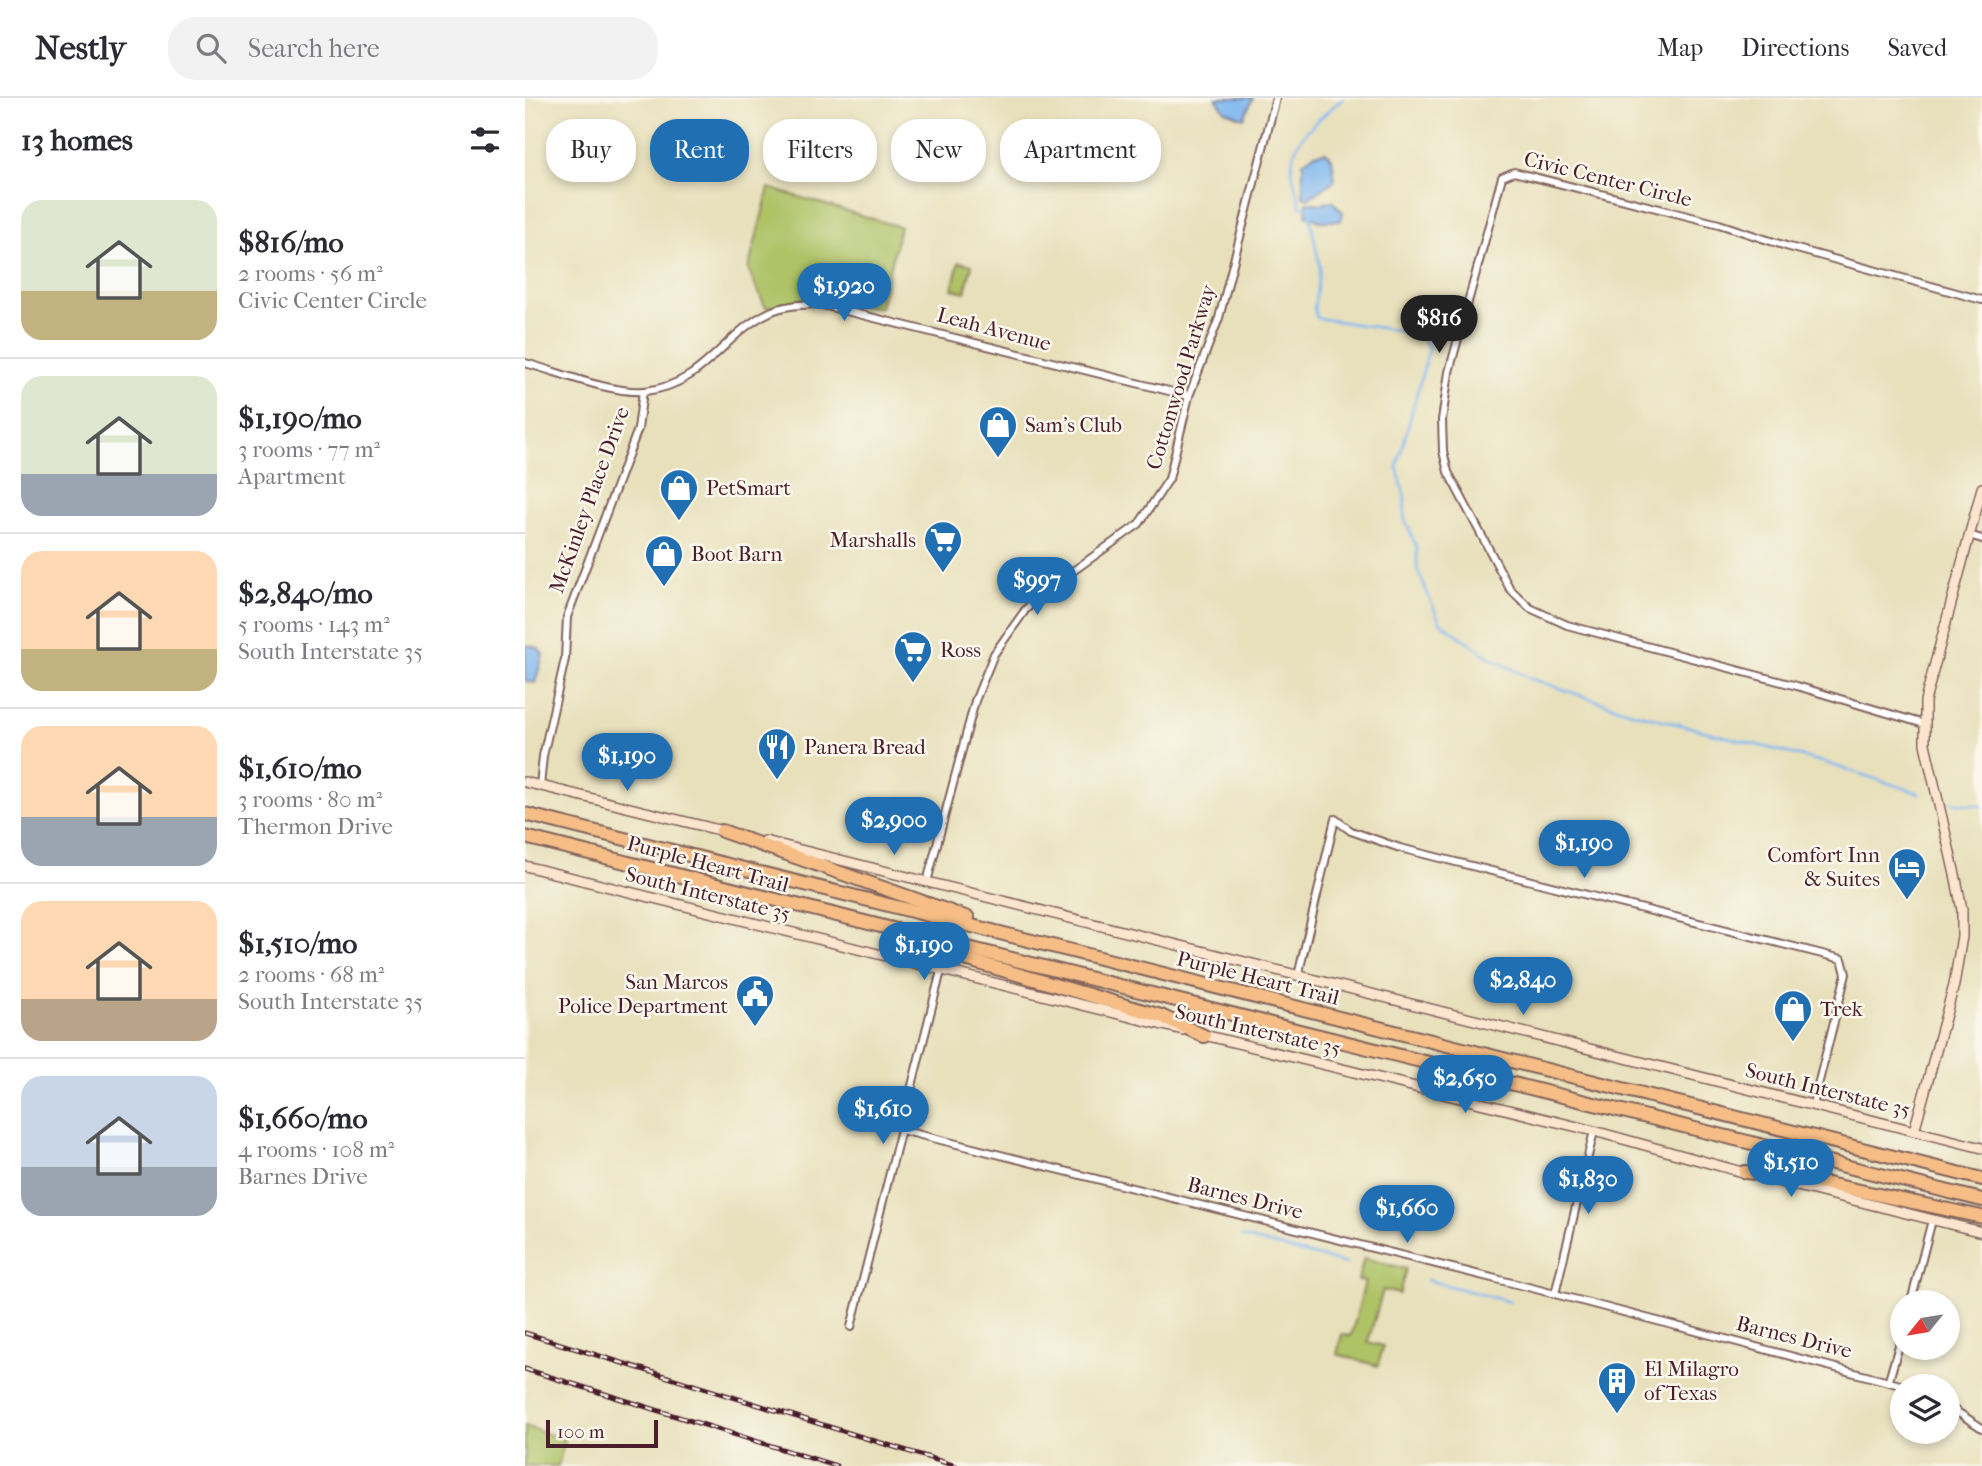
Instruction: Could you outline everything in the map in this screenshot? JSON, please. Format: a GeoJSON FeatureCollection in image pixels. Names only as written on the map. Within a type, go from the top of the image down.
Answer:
{"type":"FeatureCollection","features":[{"type":"Feature","properties":{"kind":"highway","name":"Purple Heart Trail"},"geometry":{"type":"LineString","coordinates":[[525,814],[1982,1179]]}},
{"type":"Feature","properties":{"kind":"highway"},"geometry":{"type":"LineString","coordinates":[[722,831],[1041,943]]}},
{"type":"Feature","properties":{"kind":"highway","name":"Purple Heart Trail"},"geometry":{"type":"LineString","coordinates":[[525,836],[824,914],[1350,1041],[1982,1200]]}},
{"type":"Feature","properties":{"kind":"highway"},"geometry":{"type":"LineString","coordinates":[[824,914],[869,931],[1161,1016],[1204,1036]]}},
{"type":"Feature","properties":{"kind":"highway"},"geometry":{"type":"LineString","coordinates":[[1745,1172],[1795,1177],[1982,1217]]}},
{"type":"Feature","properties":{"kind":"main road"},"geometry":{"type":"LineString","coordinates":[[1914,1131],[1940,1042],[1962,936],[1962,910],[1928,767],[1924,724],[1929,681],[1982,488]]}},
{"type":"Feature","properties":{"kind":"main road","name":"South Interstate 35"},"geometry":{"type":"LineString","coordinates":[[525,782],[1982,1148]]}},
{"type":"Feature","properties":{"kind":"main road","name":"South Interstate 35"},"geometry":{"type":"LineString","coordinates":[[525,866],[1594,1131],[1982,1232]]}},
{"type":"Feature","properties":{"kind":"street","name":"Cottonwood Parkway"},"geometry":{"type":"LineString","coordinates":[[927,882],[975,701],[994,653],[1026,610],[1045,591],[1139,524],[1169,479],[1189,396],[1219,317],[1276,98]]}},
{"type":"Feature","properties":{"kind":"street","name":"Civic Center Circle"},"geometry":{"type":"LineString","coordinates":[[1924,724],[1797,686],[1585,631],[1530,608],[1500,575],[1461,499],[1443,451],[1442,420],[1449,372],[1490,215],[1502,177],[1514,172],[1719,224],[1786,246],[1982,300]]}},
{"type":"Feature","properties":{"kind":"street","name":"Leah Avenue"},"geometry":{"type":"LineString","coordinates":[[525,363],[616,388],[643,391],[695,374],[744,328],[772,311],[817,304],[1189,396]]}},
{"type":"Feature","properties":{"kind":"street","name":"McKinley Place Drive"},"geometry":{"type":"LineString","coordinates":[[540,786],[543,756],[565,659],[567,617],[638,429],[643,391]]}},
{"type":"Feature","properties":{"kind":"street"},"geometry":{"type":"LineString","coordinates":[[1969,535],[1982,539]]}},
{"type":"Feature","properties":{"kind":"street"},"geometry":{"type":"LineString","coordinates":[[1298,975],[1335,819],[1351,831],[1400,848],[1842,959],[1846,974],[1813,1105]]}},
{"type":"Feature","properties":{"kind":"street"},"geometry":{"type":"LineString","coordinates":[[851,1327],[941,971]]}},
{"type":"Feature","properties":{"kind":"street","name":"Barnes Drive"},"geometry":{"type":"LineString","coordinates":[[901,1130],[1889,1380]]}},
{"type":"Feature","properties":{"kind":"street"},"geometry":{"type":"LineString","coordinates":[[1555,1294],[1594,1131]]}},
{"type":"Feature","properties":{"kind":"street"},"geometry":{"type":"LineString","coordinates":[[1914,1290],[1932,1220]]}},
{"type":"Feature","properties":{"kind":"street"},"geometry":{"type":"LineString","coordinates":[[1889,1380],[1895,1360]]}},
{"type":"Feature","properties":{"kind":"street"},"geometry":{"type":"LineString","coordinates":[[1960,1414],[1982,1428]]}},
{"type":"Feature","properties":{"kind":"green space"},"geometry":{"type":"Polygon","coordinates":[[[769,188],[900,227],[880,308],[804,299],[766,308],[748,270],[769,188]]]}},
{"type":"Feature","properties":{"kind":"green space"},"geometry":{"type":"Polygon","coordinates":[[[959,262],[972,265],[965,292],[952,289],[959,262]]]}},
{"type":"Feature","properties":{"kind":"green space"},"geometry":{"type":"Polygon","coordinates":[[[1364,1258],[1406,1269],[1399,1294],[1383,1290],[1368,1342],[1383,1346],[1378,1366],[1337,1354],[1342,1334],[1351,1336],[1365,1282],[1358,1280],[1364,1258]]]}},
{"type":"Feature","properties":{"kind":"green space"},"geometry":{"type":"Polygon","coordinates":[[[525,1426],[565,1440],[558,1466],[525,1466],[525,1426]]]}},
{"type":"Feature","properties":{"kind":"water"},"geometry":{"type":"Polygon","coordinates":[[[1216,98],[1253,98],[1244,118],[1225,111],[1216,98]]]}},
{"type":"Feature","properties":{"kind":"water"},"geometry":{"type":"Polygon","coordinates":[[[1326,152],[1332,159],[1335,180],[1309,198],[1303,196],[1303,162],[1314,154],[1326,152]]]}},
{"type":"Feature","properties":{"kind":"water"},"geometry":{"type":"Polygon","coordinates":[[[1332,201],[1343,212],[1341,221],[1320,221],[1306,215],[1307,202],[1322,204],[1332,201]]]}},
{"type":"Feature","properties":{"kind":"water"},"geometry":{"type":"Polygon","coordinates":[[[525,645],[538,648],[543,655],[535,683],[525,681],[525,645]]]}},
{"type":"Feature","properties":{"kind":"waterway"},"geometry":{"type":"LineString","coordinates":[[1308,207],[1300,206],[1292,173],[1293,157],[1302,137],[1343,98]]}},
{"type":"Feature","properties":{"kind":"waterway"},"geometry":{"type":"LineString","coordinates":[[1310,216],[1320,268],[1314,309],[1317,318],[1420,334],[1429,349],[1397,467],[1405,498],[1404,517],[1417,549],[1417,569],[1440,622],[1486,655],[1529,678],[1628,711],[1826,763],[1919,793]]}},
{"type":"Feature","properties":{"kind":"waterway"},"geometry":{"type":"LineString","coordinates":[[1951,802],[1982,806]]}},
{"type":"Feature","properties":{"kind":"waterway"},"geometry":{"type":"LineString","coordinates":[[1242,1237],[1347,1264]]}},
{"type":"Feature","properties":{"kind":"waterway"},"geometry":{"type":"LineString","coordinates":[[1427,1280],[1510,1302]]}},
{"type":"Feature","properties":{"kind":"railway"},"geometry":{"type":"LineString","coordinates":[[525,1333],[956,1466]]}},
{"type":"Feature","properties":{"kind":"railway"},"geometry":{"type":"LineString","coordinates":[[525,1369],[836,1466]]}},
{"type":"Feature","properties":{"kind":"place","name":"Sam's Club"},"geometry":{"type":"Point","coordinates":[998,459]}},
{"type":"Feature","properties":{"kind":"place","name":"PetSmart"},"geometry":{"type":"Point","coordinates":[679,522]}},
{"type":"Feature","properties":{"kind":"place","name":"Marshalls"},"geometry":{"type":"Point","coordinates":[943,574]}},
{"type":"Feature","properties":{"kind":"place","name":"Boot Barn"},"geometry":{"type":"Point","coordinates":[664,588]}},
{"type":"Feature","properties":{"kind":"place","name":"Ross"},"geometry":{"type":"Point","coordinates":[913,684]}},
{"type":"Feature","properties":{"kind":"place","name":"Panera Bread"},"geometry":{"type":"Point","coordinates":[777,781]}},
{"type":"Feature","properties":{"kind":"place","name":"Comfort Inn & Suites"},"geometry":{"type":"Point","coordinates":[1907,901]}},
{"type":"Feature","properties":{"kind":"place","name":"San Marcos Police Department"},"geometry":{"type":"Point","coordinates":[755,1028]}},
{"type":"Feature","properties":{"kind":"place","name":"Trek"},"geometry":{"type":"Point","coordinates":[1793,1043]}},
{"type":"Feature","properties":{"kind":"place","name":"El Milagro of Texas"},"geometry":{"type":"Point","coordinates":[1617,1415]}}]}
